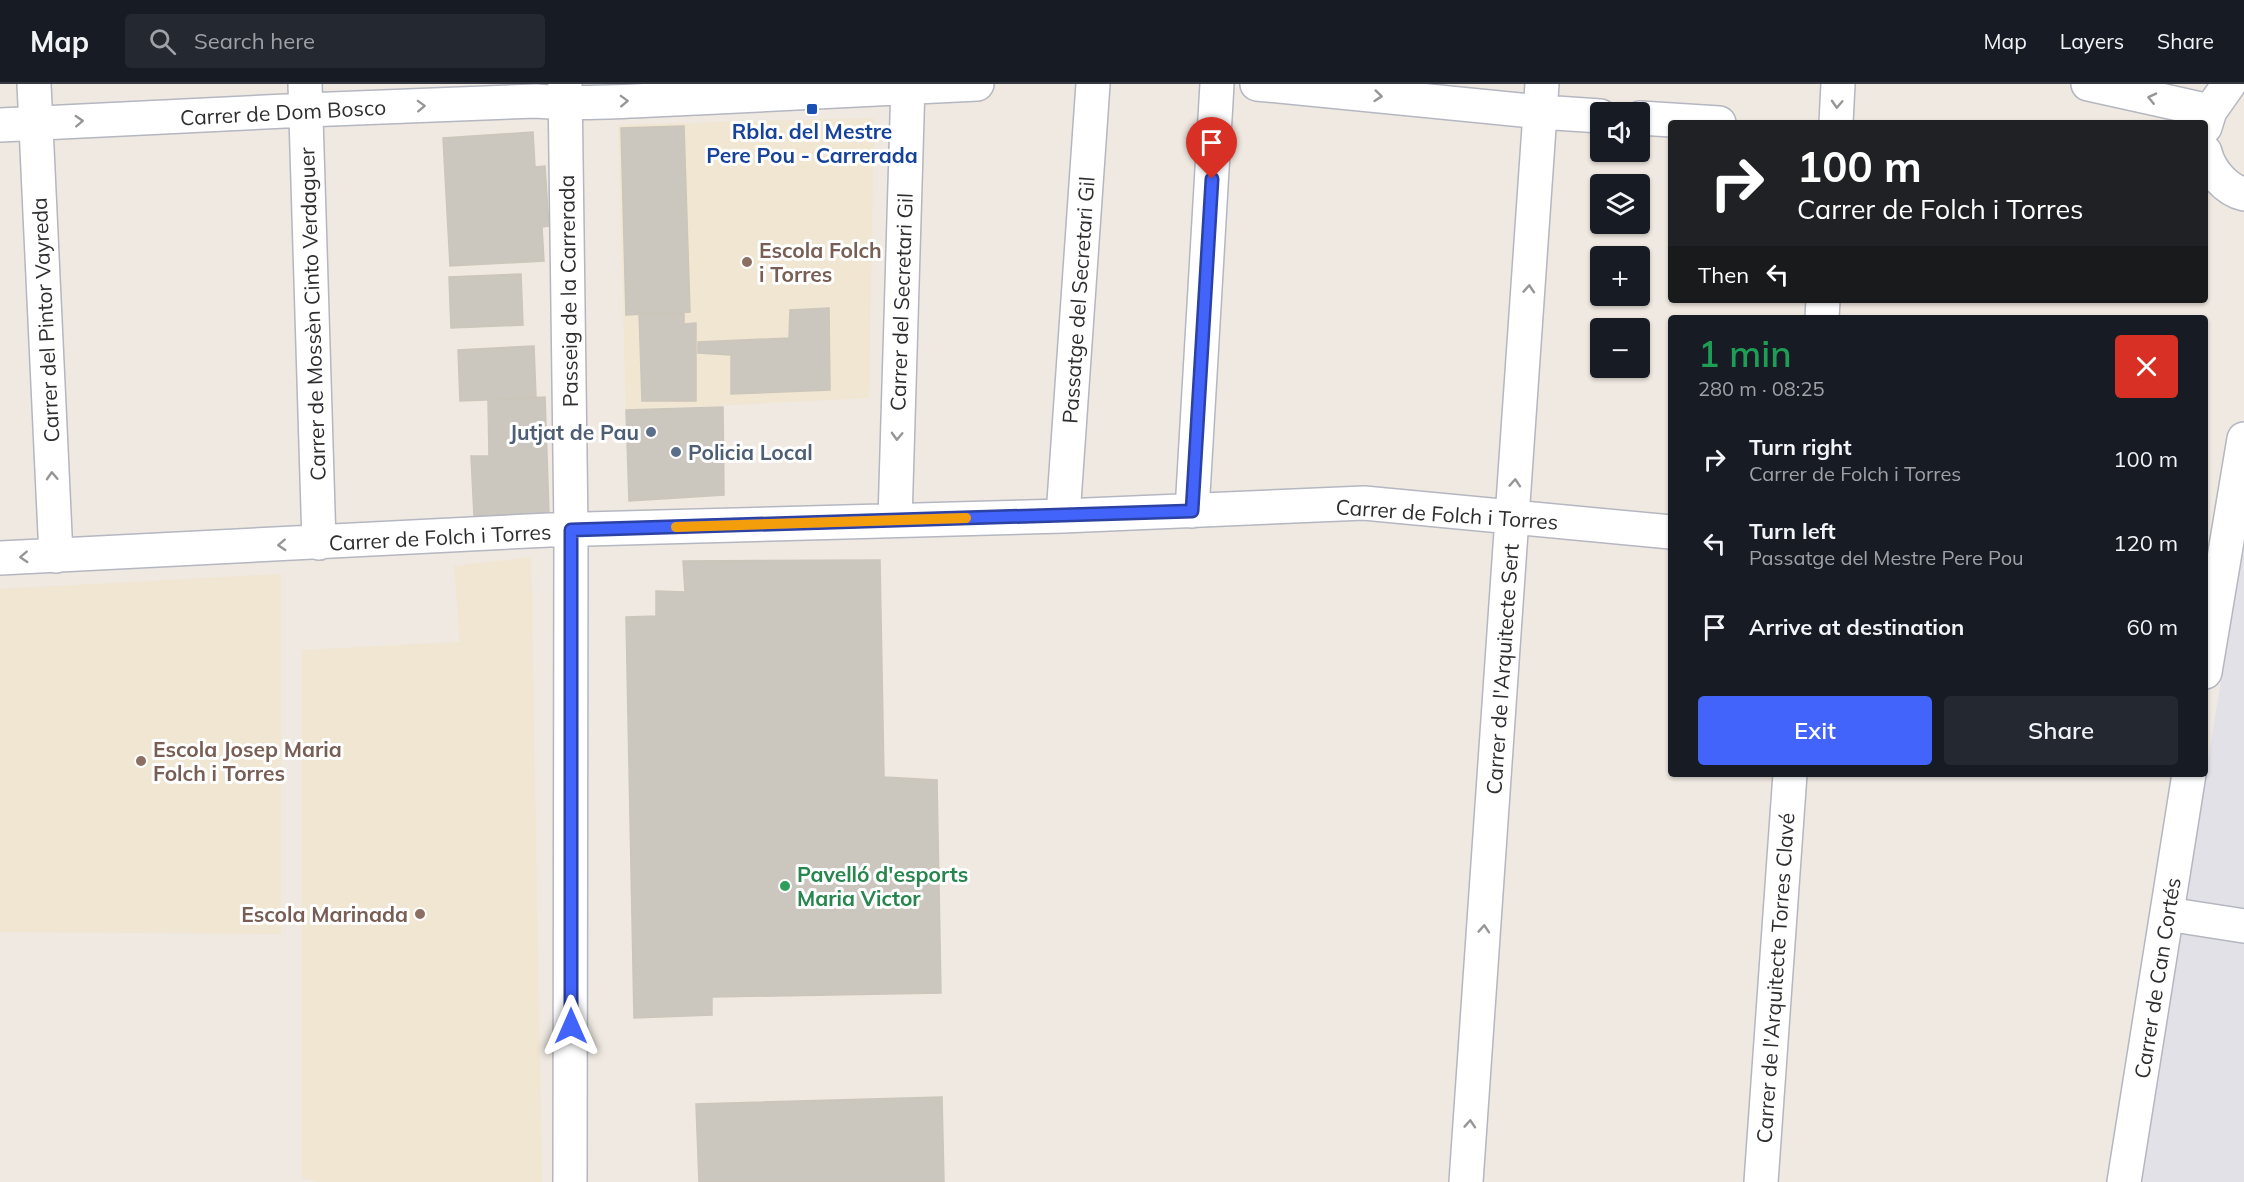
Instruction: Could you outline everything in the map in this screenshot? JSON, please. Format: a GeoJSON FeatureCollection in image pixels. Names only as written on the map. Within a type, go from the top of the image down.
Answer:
{"type":"FeatureCollection","features":[{"type":"Feature","properties":{"kind":"street","name":"Carrer del Pintor Vayreda"},"geometry":{"type":"LineString","coordinates":[[34,84],[56,556]]}},
{"type":"Feature","properties":{"kind":"street","name":"Carrer de Dom Bosco"},"geometry":{"type":"LineString","coordinates":[[0,125],[36,124],[305,97],[536,101],[565,94],[977,84]]}},
{"type":"Feature","properties":{"kind":"street","name":"Passatge del Secretari Gil"},"geometry":{"type":"LineString","coordinates":[[1063,516],[1093,84]]}},
{"type":"Feature","properties":{"kind":"street"},"geometry":{"type":"LineString","coordinates":[[1192,511],[1217,84]]}},
{"type":"Feature","properties":{"kind":"street"},"geometry":{"type":"LineString","coordinates":[[1257,84],[1541,98],[1590,113]]}},
{"type":"Feature","properties":{"kind":"street"},"geometry":{"type":"LineString","coordinates":[[1836,120],[1838,84]]}},
{"type":"Feature","properties":{"kind":"street"},"geometry":{"type":"LineString","coordinates":[[2088,84],[2207,119],[2229,84]]}},
{"type":"Feature","properties":{"kind":"street","name":"Carrer del Secretari Gil"},"geometry":{"type":"LineString","coordinates":[[894,520],[908,86]]}},
{"type":"Feature","properties":{"kind":"street","name":"Passeig de la Carrerada"},"geometry":{"type":"LineString","coordinates":[[565,94],[571,530],[570,1182]]}},
{"type":"Feature","properties":{"kind":"street","name":"Carrer de Mossèn Cinto Verdaguer"},"geometry":{"type":"LineString","coordinates":[[305,97],[319,543]]}},
{"type":"Feature","properties":{"kind":"street","name":"Carrer de l'Arquitecte Sert"},"geometry":{"type":"LineString","coordinates":[[1466,1182],[1541,98]]}},
{"type":"Feature","properties":{"kind":"street"},"geometry":{"type":"LineString","coordinates":[[1650,119],[1672,120]]}},
{"type":"Feature","properties":{"kind":"street"},"geometry":{"type":"LineString","coordinates":[[2209,167],[2237,193],[2244,194]]}},
{"type":"Feature","properties":{"kind":"street"},"geometry":{"type":"LineString","coordinates":[[2208,634],[2212,583],[2244,439]]}},
{"type":"Feature","properties":{"kind":"street","name":"Carrer de Folch i Torres"},"geometry":{"type":"LineString","coordinates":[[0,558],[571,530],[1063,516],[1364,503],[1668,532]]}},
{"type":"Feature","properties":{"kind":"street","name":"Carrer de l'Arquitecte Torres Clavé"},"geometry":{"type":"LineString","coordinates":[[1761,1182],[1790,777]]}},
{"type":"Feature","properties":{"kind":"street","name":"Carrer de Can Cortés"},"geometry":{"type":"LineString","coordinates":[[2124,1182],[2189,777]]}},
{"type":"Feature","properties":{"kind":"street"},"geometry":{"type":"LineString","coordinates":[[2167,914],[2244,926]]}},
{"type":"Feature","properties":{"kind":"shaded area","name":"Escola Folch i Torres"},"geometry":{"type":"Polygon","coordinates":[[[874,118],[869,398],[626,410],[618,125],[874,118]]]}},
{"type":"Feature","properties":{"kind":"shaded area"},"geometry":{"type":"Polygon","coordinates":[[[2244,542],[2244,1182],[2138,1182],[2205,777],[2208,777],[2208,759],[2244,542]]]}},
{"type":"Feature","properties":{"kind":"shaded area","name":"Escola Marinada"},"geometry":{"type":"Polygon","coordinates":[[[531,557],[542,1182],[321,1182],[302,1178],[302,650],[460,642],[454,566],[531,557]]]}},
{"type":"Feature","properties":{"kind":"shaded area","name":"Escola Josep Maria Folch i Torres"},"geometry":{"type":"Polygon","coordinates":[[[281,574],[281,934],[0,932],[0,589],[281,574]]]}},
{"type":"Feature","properties":{"kind":"building"},"geometry":{"type":"Polygon","coordinates":[[[684,126],[690,312],[626,315],[621,128],[684,126]]]}},
{"type":"Feature","properties":{"kind":"building"},"geometry":{"type":"Polygon","coordinates":[[[533,132],[535,167],[545,166],[549,226],[542,227],[544,261],[450,266],[443,138],[533,132]]]}},
{"type":"Feature","properties":{"kind":"building"},"geometry":{"type":"Polygon","coordinates":[[[521,274],[523,325],[451,328],[449,277],[521,274]]]}},
{"type":"Feature","properties":{"kind":"building"},"geometry":{"type":"Polygon","coordinates":[[[829,308],[830,390],[731,394],[731,355],[698,353],[698,342],[789,338],[790,310],[829,308]]]}},
{"type":"Feature","properties":{"kind":"building"},"geometry":{"type":"Polygon","coordinates":[[[639,312],[684,313],[684,324],[696,323],[696,401],[642,401],[639,312]]]}},
{"type":"Feature","properties":{"kind":"building"},"geometry":{"type":"Polygon","coordinates":[[[534,346],[536,398],[460,401],[458,350],[534,346]]]}},
{"type":"Feature","properties":{"kind":"building"},"geometry":{"type":"Polygon","coordinates":[[[545,397],[549,513],[474,516],[471,456],[489,456],[488,400],[545,397]]]}},
{"type":"Feature","properties":{"kind":"building","name":"Policia Local"},"geometry":{"type":"Polygon","coordinates":[[[723,407],[724,495],[629,501],[626,410],[723,407]]]}},
{"type":"Feature","properties":{"kind":"building","name":"Pavelló d'esports Maria Victor"},"geometry":{"type":"Polygon","coordinates":[[[880,560],[884,777],[937,780],[941,993],[712,997],[712,1015],[634,1018],[626,617],[656,616],[656,591],[685,592],[683,561],[880,560]]]}},
{"type":"Feature","properties":{"kind":"building"},"geometry":{"type":"Polygon","coordinates":[[[942,1097],[944,1182],[699,1182],[696,1104],[942,1097]]]}},
{"type":"Feature","properties":{"kind":"slow traffic"},"geometry":{"type":"LineString","coordinates":[[676,527],[966,518]]}},
{"type":"Feature","properties":{"kind":"place","name":"Rbla. del Mestre Pere Pou - Carrerada"},"geometry":{"type":"Point","coordinates":[812,109]}},
{"type":"Feature","properties":{"kind":"place","name":"Escola Folch i Torres"},"geometry":{"type":"Point","coordinates":[747,262]}},
{"type":"Feature","properties":{"kind":"place","name":"Jutjat de Pau"},"geometry":{"type":"Point","coordinates":[651,432]}},
{"type":"Feature","properties":{"kind":"place","name":"Policia Local"},"geometry":{"type":"Point","coordinates":[676,452]}},
{"type":"Feature","properties":{"kind":"place","name":"Escola Josep Maria Folch i Torres"},"geometry":{"type":"Point","coordinates":[141,761]}},
{"type":"Feature","properties":{"kind":"place","name":"Pavelló d'esports Maria Victor"},"geometry":{"type":"Point","coordinates":[785,886]}},
{"type":"Feature","properties":{"kind":"place","name":"Escola Marinada"},"geometry":{"type":"Point","coordinates":[420,914]}},
{"type":"Feature","properties":{"kind":"route"},"geometry":{"type":"LineString","coordinates":[[571,1026],[571,530],[1192,511],[1212,179]]}}]}
